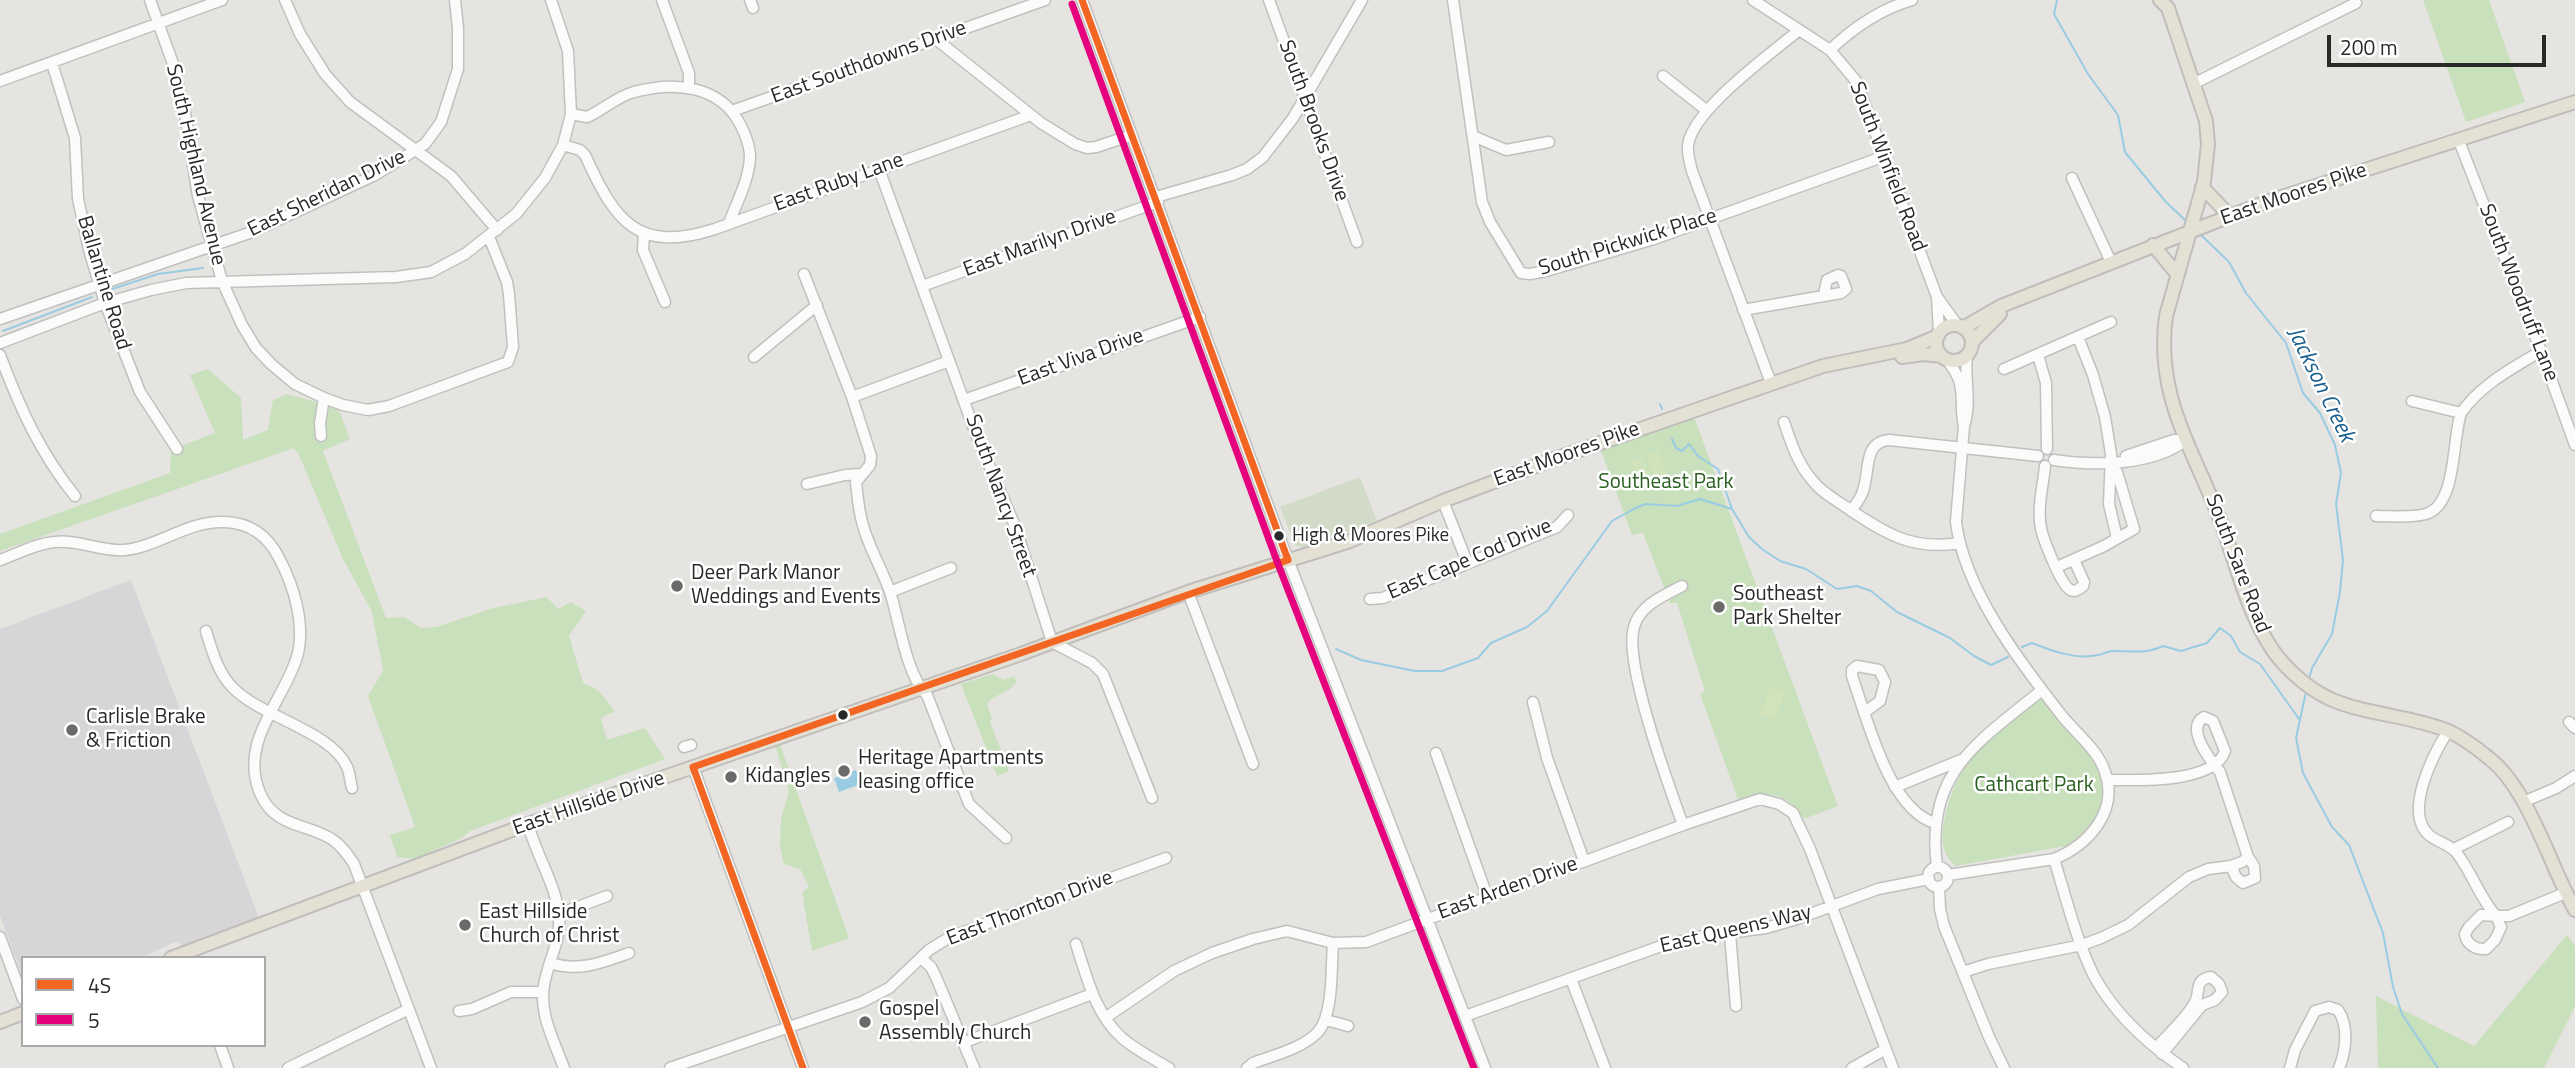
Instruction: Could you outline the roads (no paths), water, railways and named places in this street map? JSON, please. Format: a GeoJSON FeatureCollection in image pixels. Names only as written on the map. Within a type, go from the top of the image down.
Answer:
{"type":"FeatureCollection","features":[{"type":"Feature","properties":{"kind":"main road","name":"South Sare Road"},"geometry":{"type":"LineString","coordinates":[[2166,3],[2195,83],[2206,121],[2208,144],[2202,187],[2166,316],[2163,361],[2172,403],[2220,518],[2259,628],[2274,652],[2298,677],[2328,698],[2448,731],[2491,759],[2510,781],[2523,802],[2575,910]]}},
{"type":"Feature","properties":{"kind":"main road","name":"East Moores Pike"},"geometry":{"type":"LineString","coordinates":[[1960,327],[2001,306],[2230,216],[2575,102]]}},
{"type":"Feature","properties":{"kind":"main road"},"geometry":{"type":"LineString","coordinates":[[2202,187],[2230,216]]}},
{"type":"Feature","properties":{"kind":"main road"},"geometry":{"type":"LineString","coordinates":[[2152,245],[2177,274]]}},
{"type":"Feature","properties":{"kind":"main road","name":"East Moores Pike"},"geometry":{"type":"LineString","coordinates":[[1972,342],[1982,330],[2017,301]]}},
{"type":"Feature","properties":{"kind":"main road"},"geometry":{"type":"LineString","coordinates":[[1946,327],[1960,327],[1968,333],[1972,342],[1967,355],[1956,360],[1945,358],[1937,346],[1939,335],[1946,327]]}},
{"type":"Feature","properties":{"kind":"main road","name":"East Moores Pike"},"geometry":{"type":"LineString","coordinates":[[1288,560],[1350,541],[1443,501],[1557,458],[1771,383],[1823,366],[1915,346],[1939,335]]}},
{"type":"Feature","properties":{"kind":"main road","name":"East Moores Pike"},"geometry":{"type":"LineString","coordinates":[[1850,361],[1920,355],[1945,358]]}},
{"type":"Feature","properties":{"kind":"main road","name":"East Hillside Drive"},"geometry":{"type":"LineString","coordinates":[[187,955],[363,885],[528,824],[920,689],[1188,592],[1288,560]]}},
{"type":"Feature","properties":{"kind":"main road"},"geometry":{"type":"LineString","coordinates":[[0,1021],[21,1014]]}},
{"type":"Feature","properties":{"kind":"street","name":"South Highland Avenue"},"geometry":{"type":"LineString","coordinates":[[150,0],[172,61],[185,113],[198,196],[222,281],[256,348],[295,384],[343,405],[368,410],[389,406],[509,362],[513,347],[507,282],[493,234]]}},
{"type":"Feature","properties":{"kind":"street"},"geometry":{"type":"LineString","coordinates":[[0,81],[222,0]]}},
{"type":"Feature","properties":{"kind":"street"},"geometry":{"type":"LineString","coordinates":[[285,0],[300,34],[325,74],[350,102],[451,176],[493,234]]}},
{"type":"Feature","properties":{"kind":"street","name":"East Sheridan Drive"},"geometry":{"type":"LineString","coordinates":[[0,318],[212,247],[326,199],[416,151],[432,138],[438,129],[455,78],[459,56],[455,0]]}},
{"type":"Feature","properties":{"kind":"street"},"geometry":{"type":"LineString","coordinates":[[0,343],[104,303],[162,287],[222,281],[423,275],[450,264],[493,234],[531,197],[563,145],[571,114],[568,51],[551,0]]}},
{"type":"Feature","properties":{"kind":"street"},"geometry":{"type":"LineString","coordinates":[[662,0],[689,73],[689,87]]}},
{"type":"Feature","properties":{"kind":"street","name":"East Southdowns Drive"},"geometry":{"type":"LineString","coordinates":[[732,111],[1045,0]]}},
{"type":"Feature","properties":{"kind":"street"},"geometry":{"type":"LineString","coordinates":[[1083,0],[1288,560],[1485,1068]]}},
{"type":"Feature","properties":{"kind":"street","name":"South Brooks Drive"},"geometry":{"type":"LineString","coordinates":[[1269,0],[1357,242]]}},
{"type":"Feature","properties":{"kind":"street","name":"East Marilyn Drive"},"geometry":{"type":"LineString","coordinates":[[922,286],[1157,199],[1218,180],[1255,164],[1279,139],[1362,0]]}},
{"type":"Feature","properties":{"kind":"street","name":"South Pickwick Place"},"geometry":{"type":"LineString","coordinates":[[1453,0],[1485,211],[1516,269],[1521,273],[1535,274],[1582,261],[1709,220],[1885,156]]}},
{"type":"Feature","properties":{"kind":"street","name":"South Winfield Road"},"geometry":{"type":"LineString","coordinates":[[1753,0],[1830,50],[1860,88],[1937,297],[1939,335]]}},
{"type":"Feature","properties":{"kind":"street"},"geometry":{"type":"LineString","coordinates":[[1830,50],[1885,9],[1912,0]]}},
{"type":"Feature","properties":{"kind":"street"},"geometry":{"type":"LineString","coordinates":[[2195,83],[2356,3]]}},
{"type":"Feature","properties":{"kind":"street"},"geometry":{"type":"LineString","coordinates":[[1771,383],[1709,220],[1692,171],[1688,149],[1693,130],[1706,110],[1799,30]]}},
{"type":"Feature","properties":{"kind":"street"},"geometry":{"type":"LineString","coordinates":[[937,40],[1060,136],[1087,148],[1132,135]]}},
{"type":"Feature","properties":{"kind":"street","name":"Ballantine Road"},"geometry":{"type":"LineString","coordinates":[[52,64],[75,138],[78,198],[104,303],[140,392],[177,449]]}},
{"type":"Feature","properties":{"kind":"street"},"geometry":{"type":"LineString","coordinates":[[1663,76],[1706,110]]}},
{"type":"Feature","properties":{"kind":"street"},"geometry":{"type":"LineString","coordinates":[[571,114],[587,117],[618,98],[635,92],[669,87],[689,87],[713,96],[732,111],[745,134],[750,156],[746,179],[729,223]]}},
{"type":"Feature","properties":{"kind":"street","name":"East Ruby Lane"},"geometry":{"type":"LineString","coordinates":[[644,234],[659,237],[701,233],[1031,115]]}},
{"type":"Feature","properties":{"kind":"street"},"geometry":{"type":"LineString","coordinates":[[1473,136],[1506,150],[1549,142]]}},
{"type":"Feature","properties":{"kind":"street","name":"South Woodruff Lane"},"geometry":{"type":"LineString","coordinates":[[2459,141],[2575,445]]}},
{"type":"Feature","properties":{"kind":"street"},"geometry":{"type":"LineString","coordinates":[[563,145],[580,150],[585,155],[594,176],[619,214],[631,227],[644,234],[643,250],[665,302]]}},
{"type":"Feature","properties":{"kind":"street","name":"South Nancy Street"},"geometry":{"type":"LineString","coordinates":[[878,169],[949,361],[1015,526],[1052,642]]}},
{"type":"Feature","properties":{"kind":"street"},"geometry":{"type":"LineString","coordinates":[[2072,178],[2111,262]]}},
{"type":"Feature","properties":{"kind":"street"},"geometry":{"type":"LineString","coordinates":[[804,274],[852,397],[872,459],[856,482],[860,516],[890,592],[920,689],[927,695],[969,804],[1006,838]]}},
{"type":"Feature","properties":{"kind":"street"},"geometry":{"type":"LineString","coordinates":[[1743,310],[1824,294]]}},
{"type":"Feature","properties":{"kind":"street","name":"South Winfield Road"},"geometry":{"type":"LineString","coordinates":[[1937,297],[1960,327]]}},
{"type":"Feature","properties":{"kind":"street"},"geometry":{"type":"LineString","coordinates":[[754,357],[817,305]]}},
{"type":"Feature","properties":{"kind":"street","name":"East Viva Drive"},"geometry":{"type":"LineString","coordinates":[[964,400],[1200,317]]}},
{"type":"Feature","properties":{"kind":"street"},"geometry":{"type":"LineString","coordinates":[[2004,369],[2111,322]]}},
{"type":"Feature","properties":{"kind":"street"},"geometry":{"type":"LineString","coordinates":[[2057,567],[2133,529],[2113,464],[2105,417],[2093,375],[2078,337]]}},
{"type":"Feature","properties":{"kind":"street"},"geometry":{"type":"LineString","coordinates":[[2376,516],[2424,514],[2435,510],[2443,501],[2448,487],[2462,413],[2468,403],[2488,386],[2541,351]]}},
{"type":"Feature","properties":{"kind":"street"},"geometry":{"type":"LineString","coordinates":[[0,355],[21,411],[33,434],[57,474],[75,496]]}},
{"type":"Feature","properties":{"kind":"street"},"geometry":{"type":"LineString","coordinates":[[1948,875],[2054,859],[2070,852],[2085,842],[2106,810],[2108,780],[2099,758],[2042,690],[1986,609],[1960,543],[1956,522],[1969,395],[1967,355]]}},
{"type":"Feature","properties":{"kind":"street"},"geometry":{"type":"LineString","coordinates":[[1851,510],[1862,495],[1869,456],[1875,444],[1889,440],[1963,449],[2042,453],[2053,454],[2052,464],[2040,464],[2042,453],[2046,383],[2038,355]]}},
{"type":"Feature","properties":{"kind":"street"},"geometry":{"type":"LineString","coordinates":[[1945,358],[1959,379],[1964,426]]}},
{"type":"Feature","properties":{"kind":"street"},"geometry":{"type":"LineString","coordinates":[[852,397],[949,361]]}},
{"type":"Feature","properties":{"kind":"street"},"geometry":{"type":"LineString","coordinates":[[321,436],[324,398]]}},
{"type":"Feature","properties":{"kind":"street"},"geometry":{"type":"LineString","coordinates":[[2412,401],[2462,413]]}},
{"type":"Feature","properties":{"kind":"street"},"geometry":{"type":"LineString","coordinates":[[1784,422],[1799,461],[1812,481],[1827,495],[1877,528],[1904,541],[1945,546],[1960,543]]}},
{"type":"Feature","properties":{"kind":"street"},"geometry":{"type":"LineString","coordinates":[[2117,538],[2109,504],[2109,474],[2113,464],[2122,457],[2143,450],[2174,440],[2186,440]]}},
{"type":"Feature","properties":{"kind":"street"},"geometry":{"type":"LineString","coordinates":[[2054,460],[2091,465],[2113,464]]}},
{"type":"Feature","properties":{"kind":"street"},"geometry":{"type":"LineString","coordinates":[[2045,466],[2041,529],[2057,567],[2067,587],[2072,591],[2078,590],[2084,582],[2074,560]]}},
{"type":"Feature","properties":{"kind":"street"},"geometry":{"type":"LineString","coordinates":[[807,484],[861,474]]}},
{"type":"Feature","properties":{"kind":"street"},"geometry":{"type":"LineString","coordinates":[[2109,504],[2126,500]]}},
{"type":"Feature","properties":{"kind":"street"},"geometry":{"type":"LineString","coordinates":[[1443,501],[1467,562]]}},
{"type":"Feature","properties":{"kind":"street","name":"East Cape Cod Drive"},"geometry":{"type":"LineString","coordinates":[[1370,599],[1383,597],[1557,527],[1568,515]]}},
{"type":"Feature","properties":{"kind":"street"},"geometry":{"type":"LineString","coordinates":[[0,560],[56,541],[124,550],[210,523],[224,522],[247,525],[271,543],[291,580],[299,619],[297,658],[256,745],[254,768],[260,794],[276,814],[296,827],[333,839],[346,852],[363,885],[431,1068]]}},
{"type":"Feature","properties":{"kind":"street"},"geometry":{"type":"LineString","coordinates":[[890,592],[951,568]]}},
{"type":"Feature","properties":{"kind":"street"},"geometry":{"type":"LineString","coordinates":[[1682,586],[1644,608],[1634,624],[1631,639],[1637,676],[1655,741],[1683,825]]}},
{"type":"Feature","properties":{"kind":"street"},"geometry":{"type":"LineString","coordinates":[[1188,592],[1254,764]]}},
{"type":"Feature","properties":{"kind":"street"},"geometry":{"type":"LineString","coordinates":[[206,631],[220,670],[231,687],[250,703],[311,733],[332,749],[347,766],[352,788]]}},
{"type":"Feature","properties":{"kind":"street"},"geometry":{"type":"LineString","coordinates":[[1052,642],[1092,663],[1103,674],[1152,797]]}},
{"type":"Feature","properties":{"kind":"street"},"geometry":{"type":"LineString","coordinates":[[1865,712],[1880,701],[1885,682],[1879,670],[1857,666],[1852,670],[1852,676],[1865,712],[1895,787],[1916,814],[1935,823]]}},
{"type":"Feature","properties":{"kind":"street"},"geometry":{"type":"LineString","coordinates":[[1937,867],[1935,823],[1950,779],[1961,760],[1993,729],[2042,690]]}},
{"type":"Feature","properties":{"kind":"street"},"geometry":{"type":"LineString","coordinates":[[1533,702],[1547,758],[1584,860]]}},
{"type":"Feature","properties":{"kind":"street"},"geometry":{"type":"LineString","coordinates":[[2448,731],[2423,779],[2420,819],[2429,835],[2454,849],[2496,916],[2509,915],[2565,893]]}},
{"type":"Feature","properties":{"kind":"street"},"geometry":{"type":"LineString","coordinates":[[1436,753],[1487,895]]}},
{"type":"Feature","properties":{"kind":"street"},"geometry":{"type":"LineString","coordinates":[[1895,787],[1961,760]]}},
{"type":"Feature","properties":{"kind":"street"},"geometry":{"type":"LineString","coordinates":[[2108,780],[2153,781],[2178,777],[2214,765],[2225,787],[2255,878],[2243,883],[2236,877],[2231,866]]}},
{"type":"Feature","properties":{"kind":"street"},"geometry":{"type":"LineString","coordinates":[[694,767],[803,1068]]}},
{"type":"Feature","properties":{"kind":"street"},"geometry":{"type":"LineString","coordinates":[[1935,772],[1950,779]]}},
{"type":"Feature","properties":{"kind":"street"},"geometry":{"type":"LineString","coordinates":[[2523,802],[2556,788],[2575,776]]}},
{"type":"Feature","properties":{"kind":"street","name":"East Arden Drive"},"geometry":{"type":"LineString","coordinates":[[1105,1018],[1174,971],[1212,953],[1253,939],[1287,931],[1333,943],[1366,942],[1487,895],[1760,799],[1779,804],[1793,813],[1810,849],[1831,907]]}},
{"type":"Feature","properties":{"kind":"street"},"geometry":{"type":"LineString","coordinates":[[2454,849],[2508,822]]}},
{"type":"Feature","properties":{"kind":"street"},"geometry":{"type":"LineString","coordinates":[[528,824],[559,914],[559,934],[543,992],[545,1019],[564,1068]]}},
{"type":"Feature","properties":{"kind":"street"},"geometry":{"type":"LineString","coordinates":[[1963,972],[2101,939],[2127,925],[2189,877],[2208,869],[2242,863],[2248,857]]}},
{"type":"Feature","properties":{"kind":"street","name":"East Thornton Drive"},"geometry":{"type":"LineString","coordinates":[[670,1068],[687,1065],[862,1002],[889,988],[921,958],[950,937],[1166,858]]}},
{"type":"Feature","properties":{"kind":"street"},"geometry":{"type":"LineString","coordinates":[[2054,859],[2095,976],[2109,998],[2159,1051],[2183,1068]]}},
{"type":"Feature","properties":{"kind":"street"},"geometry":{"type":"LineString","coordinates":[[1937,867],[1945,870],[1948,875],[1945,884],[1939,887],[1932,885],[1929,879],[1931,870],[1937,867]]}},
{"type":"Feature","properties":{"kind":"street","name":"East Queens Way"},"geometry":{"type":"LineString","coordinates":[[1465,1016],[1664,945],[1703,936],[1766,928],[1878,889],[1929,879]]}},
{"type":"Feature","properties":{"kind":"street"},"geometry":{"type":"LineString","coordinates":[[1939,887],[1942,917],[1989,1037],[2005,1067]]}},
{"type":"Feature","properties":{"kind":"street"},"geometry":{"type":"LineString","coordinates":[[559,914],[607,897]]}},
{"type":"Feature","properties":{"kind":"street"},"geometry":{"type":"LineString","coordinates":[[1831,907],[1894,1068]]}},
{"type":"Feature","properties":{"kind":"street"},"geometry":{"type":"LineString","coordinates":[[1730,933],[1736,1006]]}},
{"type":"Feature","properties":{"kind":"street"},"geometry":{"type":"LineString","coordinates":[[0,937],[21,994]]}},
{"type":"Feature","properties":{"kind":"street"},"geometry":{"type":"LineString","coordinates":[[1247,1068],[1303,1042],[1317,1033],[1326,1020],[1333,943]]}},
{"type":"Feature","properties":{"kind":"street"},"geometry":{"type":"LineString","coordinates":[[1076,944],[1092,994],[1105,1018],[1123,1038],[1169,1068]]}},
{"type":"Feature","properties":{"kind":"street"},"geometry":{"type":"LineString","coordinates":[[550,963],[563,967],[583,967],[629,953]]}},
{"type":"Feature","properties":{"kind":"street"},"geometry":{"type":"LineString","coordinates":[[921,958],[931,967],[936,977],[974,1068]]}},
{"type":"Feature","properties":{"kind":"street"},"geometry":{"type":"LineString","coordinates":[[1571,979],[1605,1068]]}},
{"type":"Feature","properties":{"kind":"street"},"geometry":{"type":"LineString","coordinates":[[459,1012],[510,992],[543,992]]}},
{"type":"Feature","properties":{"kind":"street"},"geometry":{"type":"LineString","coordinates":[[965,1042],[1092,994]]}},
{"type":"Feature","properties":{"kind":"street"},"geometry":{"type":"LineString","coordinates":[[2159,1051],[2202,999]]}},
{"type":"Feature","properties":{"kind":"street"},"geometry":{"type":"LineString","coordinates":[[2290,1068],[2295,1051],[2315,1011],[2329,1007],[2337,1010],[2344,1025],[2344,1051],[2339,1068]]}},
{"type":"Feature","properties":{"kind":"street"},"geometry":{"type":"LineString","coordinates":[[288,1068],[409,1009]]}},
{"type":"Feature","properties":{"kind":"street"},"geometry":{"type":"LineString","coordinates":[[1326,1020],[1348,1026]]}},
{"type":"Feature","properties":{"kind":"street"},"geometry":{"type":"LineString","coordinates":[[221,1047],[228,1068]]}},
{"type":"Feature","properties":{"kind":"street"},"geometry":{"type":"LineString","coordinates":[[1852,1068],[1886,1049]]}},
{"type":"Feature","properties":{"kind":"water"},"geometry":{"type":"Polygon","coordinates":[[[856,770],[861,784],[839,792],[834,778],[856,770]]]}},
{"type":"Feature","properties":{"kind":"waterway","name":"Jackson Creek"},"geometry":{"type":"LineString","coordinates":[[2057,0],[2054,14],[2088,74],[2118,115],[2125,152],[2165,201],[2187,222]]}},
{"type":"Feature","properties":{"kind":"waterway","name":"Jackson Creek"},"geometry":{"type":"LineString","coordinates":[[2199,233],[2229,262],[2246,293],[2286,343],[2303,393],[2320,413],[2335,445],[2341,473],[2336,504],[2343,560],[2340,592],[2332,634],[2312,668],[2309,679]]}},
{"type":"Feature","properties":{"kind":"waterway"},"geometry":{"type":"LineString","coordinates":[[112,289],[158,274],[203,268]]}},
{"type":"Feature","properties":{"kind":"waterway"},"geometry":{"type":"LineString","coordinates":[[3,331],[92,297]]}},
{"type":"Feature","properties":{"kind":"waterway"},"geometry":{"type":"LineString","coordinates":[[1660,404],[1662,409]]}},
{"type":"Feature","properties":{"kind":"waterway"},"geometry":{"type":"LineString","coordinates":[[1672,439],[1676,448],[1682,451],[1689,444],[1698,456],[1718,469],[1732,509],[1749,537],[1780,561],[1806,569],[1837,589],[1857,586],[1871,591],[1897,612],[1950,638],[1991,665],[2008,657]]}},
{"type":"Feature","properties":{"kind":"waterway"},"geometry":{"type":"LineString","coordinates":[[1336,649],[1361,660],[1415,671],[1442,671],[1478,658],[1491,643],[1527,627],[1547,611],[1612,521],[1645,504],[1677,506],[1700,499],[1732,509]]}},
{"type":"Feature","properties":{"kind":"waterway"},"geometry":{"type":"LineString","coordinates":[[2022,647],[2032,643],[2073,656],[2098,655],[2112,651],[2145,651],[2163,646],[2181,651],[2207,643],[2220,628],[2231,636],[2240,652],[2260,664],[2299,719]]}},
{"type":"Feature","properties":{"kind":"waterway","name":"Jackson Creek"},"geometry":{"type":"LineString","coordinates":[[2306,692],[2296,738],[2303,773],[2332,827],[2349,845],[2383,933],[2393,987],[2402,1014],[2438,1068]]}},
{"type":"Feature","properties":{"kind":"place","name":"High & Moores Pike"},"geometry":{"type":"Point","coordinates":[1279,536]}},
{"type":"Feature","properties":{"kind":"place","name":"Deer Park Manor Weddings and Events"},"geometry":{"type":"Point","coordinates":[677,586]}},
{"type":"Feature","properties":{"kind":"place","name":"Southeast Park Shelter"},"geometry":{"type":"Point","coordinates":[1719,607]}},
{"type":"Feature","properties":{"kind":"place","name":"Carlisle Brake & Friction"},"geometry":{"type":"Point","coordinates":[72,730]}},
{"type":"Feature","properties":{"kind":"place","name":"Heritage Apartments leasing office"},"geometry":{"type":"Point","coordinates":[844,771]}},
{"type":"Feature","properties":{"kind":"place","name":"Kidangles"},"geometry":{"type":"Point","coordinates":[731,777]}},
{"type":"Feature","properties":{"kind":"place","name":"East Hillside Church of Christ"},"geometry":{"type":"Point","coordinates":[465,925]}},
{"type":"Feature","properties":{"kind":"place","name":"Gospel Assembly Church"},"geometry":{"type":"Point","coordinates":[865,1022]}},
{"type":"Feature","properties":{"kind":"park label","name":"Southeast Park"},"geometry":{"type":"Point","coordinates":[1666,483]}},
{"type":"Feature","properties":{"kind":"park label","name":"Cathcart Park"},"geometry":{"type":"Point","coordinates":[2034,786]}}]}
